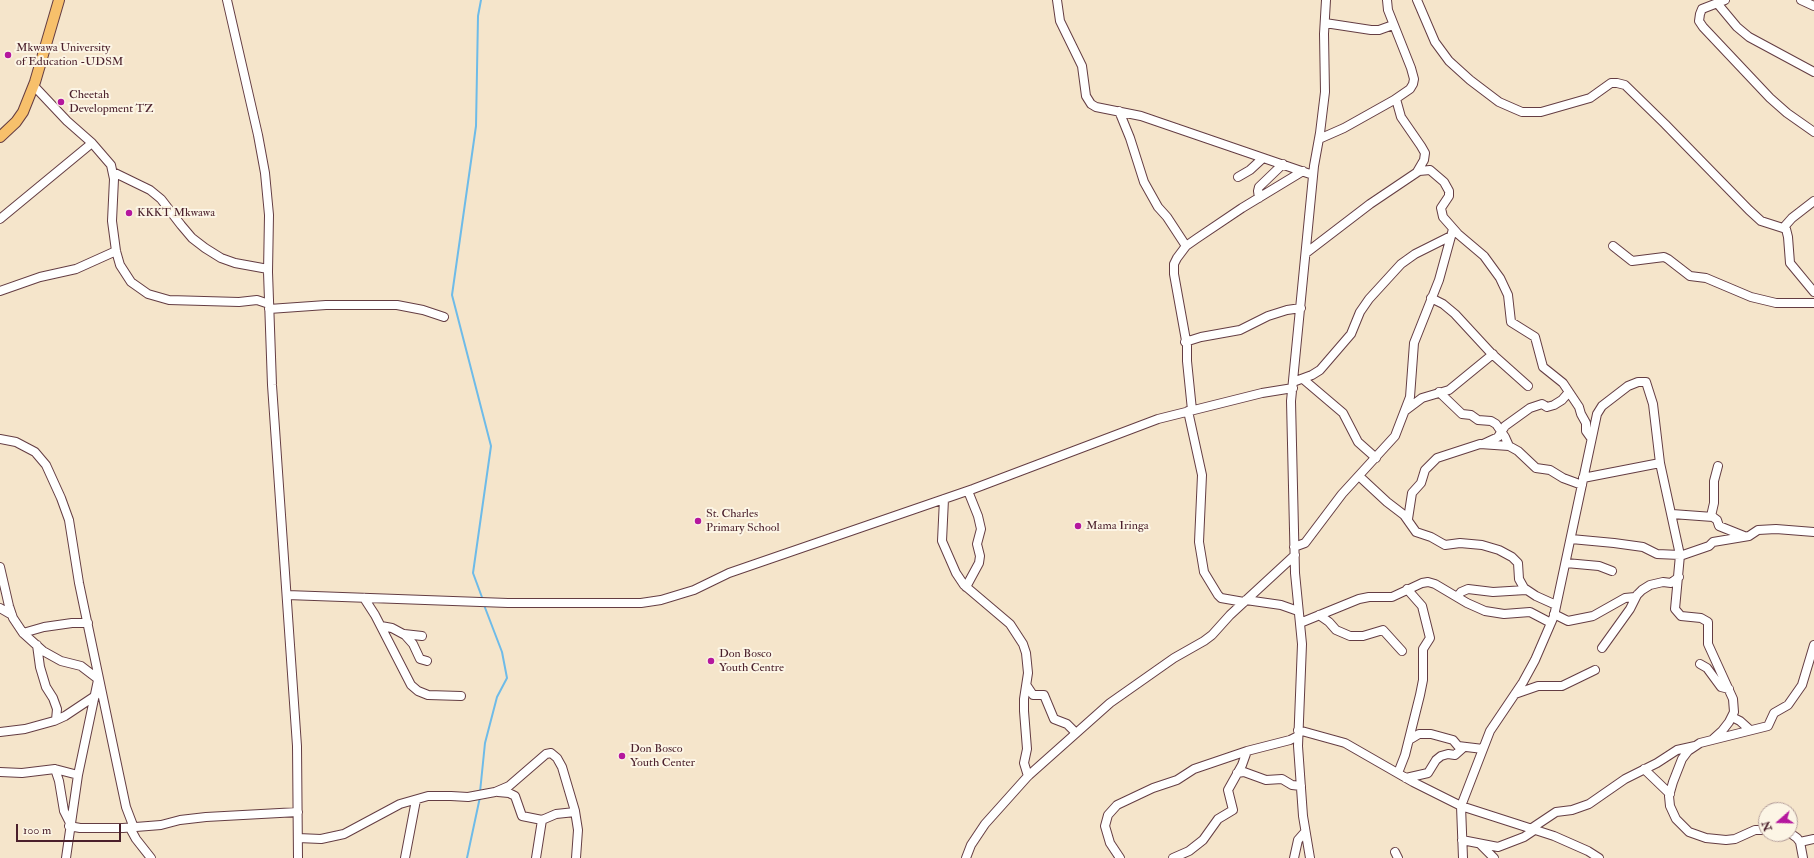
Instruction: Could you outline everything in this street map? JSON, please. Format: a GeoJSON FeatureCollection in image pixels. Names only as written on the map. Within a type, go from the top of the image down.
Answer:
{"type":"FeatureCollection","features":[{"type":"Feature","properties":{"kind":"main road"},"geometry":{"type":"LineString","coordinates":[[0,138],[24,112],[34,86],[59,0]]}},
{"type":"Feature","properties":{"kind":"street"},"geometry":{"type":"LineString","coordinates":[[227,0],[263,157],[269,215],[268,269],[272,385],[298,746],[298,858]]}},
{"type":"Feature","properties":{"kind":"street"},"geometry":{"type":"LineString","coordinates":[[1057,0],[1060,21],[1082,66],[1088,100],[1096,107],[1141,116],[1313,175]]}},
{"type":"Feature","properties":{"kind":"street"},"geometry":{"type":"LineString","coordinates":[[1310,858],[1305,832],[1298,733],[1302,644],[1294,551],[1291,401],[1313,175],[1325,92],[1326,0]]}},
{"type":"Feature","properties":{"kind":"street"},"geometry":{"type":"LineString","coordinates":[[1319,139],[1344,128],[1396,99],[1410,89],[1414,79],[1393,25],[1388,10],[1387,0]]}},
{"type":"Feature","properties":{"kind":"street"},"geometry":{"type":"LineString","coordinates":[[1417,0],[1435,42],[1449,61],[1470,80],[1499,102],[1522,112],[1541,112],[1590,98],[1611,83],[1622,84],[1644,102],[1761,221],[1784,227],[1787,231],[1790,263],[1814,292]]}},
{"type":"Feature","properties":{"kind":"street"},"geometry":{"type":"LineString","coordinates":[[1801,0],[1814,6]]}},
{"type":"Feature","properties":{"kind":"street"},"geometry":{"type":"LineString","coordinates":[[1814,72],[1750,37],[1737,27],[1721,2],[1702,9],[1699,21],[1707,34],[1770,98],[1787,113],[1814,132]]}},
{"type":"Feature","properties":{"kind":"street"},"geometry":{"type":"LineString","coordinates":[[1325,23],[1371,30],[1379,30],[1393,25]]}},
{"type":"Feature","properties":{"kind":"street"},"geometry":{"type":"LineString","coordinates":[[34,86],[67,122],[92,143],[107,159],[113,172],[112,221],[116,251],[120,265],[131,282],[142,291],[154,297],[178,301],[215,300],[239,302],[257,300],[269,306],[397,305],[423,310],[444,317]]}},
{"type":"Feature","properties":{"kind":"street"},"geometry":{"type":"LineString","coordinates":[[1396,99],[1401,117],[1421,146],[1433,172]]}},
{"type":"Feature","properties":{"kind":"street"},"geometry":{"type":"LineString","coordinates":[[1119,111],[1147,187],[1158,207],[1168,218],[1186,246]]}},
{"type":"Feature","properties":{"kind":"street"},"geometry":{"type":"LineString","coordinates":[[0,219],[92,143]]}},
{"type":"Feature","properties":{"kind":"street"},"geometry":{"type":"LineString","coordinates":[[1418,172],[1424,160],[1425,153]]}},
{"type":"Feature","properties":{"kind":"street"},"geometry":{"type":"LineString","coordinates":[[1238,177],[1255,167],[1263,158]]}},
{"type":"Feature","properties":{"kind":"street"},"geometry":{"type":"LineString","coordinates":[[1259,198],[1259,187],[1283,164]]}},
{"type":"Feature","properties":{"kind":"street"},"geometry":{"type":"LineString","coordinates":[[1306,253],[1370,204],[1418,172],[1430,170],[1444,182],[1449,191],[1449,196],[1442,206],[1441,212],[1452,232],[1484,256],[1500,278],[1508,295],[1511,322],[1535,337],[1543,367],[1560,380],[1569,392],[1586,423],[1586,431],[1591,438]]}},
{"type":"Feature","properties":{"kind":"street"},"geometry":{"type":"LineString","coordinates":[[1298,611],[1281,605],[1228,600],[1218,595],[1206,577],[1199,542],[1202,475],[1190,411],[1186,362],[1187,350],[1174,264],[1186,246],[1303,171]]}},
{"type":"Feature","properties":{"kind":"street"},"geometry":{"type":"LineString","coordinates":[[113,172],[150,190],[161,199],[184,230],[205,248],[221,258],[235,263],[268,269]]}},
{"type":"Feature","properties":{"kind":"street"},"geometry":{"type":"LineString","coordinates":[[1784,227],[1792,218],[1814,201]]}},
{"type":"Feature","properties":{"kind":"street"},"geometry":{"type":"LineString","coordinates":[[966,858],[971,845],[985,824],[1028,776],[1076,733],[1126,692],[1174,658],[1204,641],[1294,551],[1305,543],[1342,494],[1395,436],[1410,397],[1414,343],[1439,280],[1452,232]]}},
{"type":"Feature","properties":{"kind":"street"},"geometry":{"type":"LineString","coordinates":[[287,595],[508,603],[641,603],[661,600],[694,590],[729,573],[968,491],[1131,428],[1190,411],[1293,385],[1320,370],[1351,334],[1360,312],[1369,299],[1401,264],[1452,232]]}},
{"type":"Feature","properties":{"kind":"street"},"geometry":{"type":"LineString","coordinates":[[1613,246],[1632,261],[1659,258],[1668,259],[1690,276],[1706,278],[1751,297],[1776,303],[1814,303]]}},
{"type":"Feature","properties":{"kind":"street"},"geometry":{"type":"LineString","coordinates":[[0,291],[40,277],[76,269],[116,251]]}},
{"type":"Feature","properties":{"kind":"street"},"geometry":{"type":"LineString","coordinates":[[1431,298],[1443,304],[1455,314],[1492,354],[1528,386]]}},
{"type":"Feature","properties":{"kind":"street"},"geometry":{"type":"LineString","coordinates":[[1185,342],[1201,337],[1240,330],[1272,315],[1301,308]]}},
{"type":"Feature","properties":{"kind":"street"},"geometry":{"type":"LineString","coordinates":[[1405,410],[1422,398],[1449,390],[1492,354]]}},
{"type":"Feature","properties":{"kind":"street"},"geometry":{"type":"LineString","coordinates":[[1303,379],[1343,413],[1358,442],[1376,458]]}},
{"type":"Feature","properties":{"kind":"street"},"geometry":{"type":"LineString","coordinates":[[1463,858],[1461,806],[1490,731],[1535,660],[1551,623],[1566,563],[1597,414],[1602,406],[1628,386],[1638,382],[1646,382],[1656,423],[1660,463],[1680,556],[1676,609],[1677,613],[1685,617],[1701,618],[1708,622],[1708,644],[1729,689],[1734,707],[1732,717],[1722,731],[1712,740]]}},
{"type":"Feature","properties":{"kind":"street"},"geometry":{"type":"LineString","coordinates":[[1439,392],[1462,414],[1471,415],[1478,420],[1491,421],[1502,432],[1510,446]]}},
{"type":"Feature","properties":{"kind":"street"},"geometry":{"type":"LineString","coordinates":[[1408,519],[1412,493],[1420,483],[1425,470],[1437,458],[1457,450],[1483,444],[1497,438],[1505,426],[1530,408],[1542,404],[1551,406],[1562,400],[1569,392]]}},
{"type":"Feature","properties":{"kind":"street"},"geometry":{"type":"LineString","coordinates":[[0,438],[16,442],[35,452],[46,465],[69,520],[98,677],[126,806],[136,839],[151,858]]}},
{"type":"Feature","properties":{"kind":"street"},"geometry":{"type":"LineString","coordinates":[[1483,444],[1510,446],[1518,451],[1536,468],[1552,471],[1563,478],[1582,481],[1660,463]]}},
{"type":"Feature","properties":{"kind":"street"},"geometry":{"type":"LineString","coordinates":[[1711,516],[1714,503],[1714,481],[1718,466]]}},
{"type":"Feature","properties":{"kind":"street"},"geometry":{"type":"LineString","coordinates":[[1359,476],[1408,519],[1416,532],[1431,537],[1440,543],[1482,545],[1499,550],[1512,557],[1518,563],[1519,579],[1526,590]]}},
{"type":"Feature","properties":{"kind":"street"},"geometry":{"type":"LineString","coordinates":[[966,587],[979,563],[980,556],[977,544],[981,529],[978,516],[968,491]]}},
{"type":"Feature","properties":{"kind":"street"},"geometry":{"type":"LineString","coordinates":[[944,499],[942,541],[956,573],[966,587],[1007,621],[1023,644],[1026,654],[1028,673],[1024,712],[1027,749],[1024,764],[1028,776]]}},
{"type":"Feature","properties":{"kind":"street"},"geometry":{"type":"LineString","coordinates":[[1672,514],[1711,516],[1717,520],[1719,526],[1745,536]]}},
{"type":"Feature","properties":{"kind":"street"},"geometry":{"type":"LineString","coordinates":[[1571,539],[1643,547],[1656,554],[1680,556],[1709,546],[1713,542],[1749,536],[1758,530],[1776,529],[1814,532]]}},
{"type":"Feature","properties":{"kind":"street"},"geometry":{"type":"LineString","coordinates":[[1566,563],[1599,566],[1612,572]]}},
{"type":"Feature","properties":{"kind":"street"},"geometry":{"type":"LineString","coordinates":[[0,567],[12,615],[23,633],[43,651],[61,661],[81,666],[98,677]]}},
{"type":"Feature","properties":{"kind":"street"},"geometry":{"type":"LineString","coordinates":[[1554,614],[1568,621],[1593,616],[1625,598],[1633,598],[1650,585],[1663,582],[1671,583],[1679,577]]}},
{"type":"Feature","properties":{"kind":"street"},"geometry":{"type":"LineString","coordinates":[[1300,623],[1359,599],[1369,597],[1392,597],[1407,589],[1428,582],[1435,584],[1485,611],[1504,614],[1530,612],[1551,623]]}},
{"type":"Feature","properties":{"kind":"street"},"geometry":{"type":"LineString","coordinates":[[1398,773],[1409,740],[1423,680],[1423,649],[1430,640],[1430,634],[1422,606],[1407,589]]}},
{"type":"Feature","properties":{"kind":"street"},"geometry":{"type":"LineString","coordinates":[[1457,597],[1461,592],[1468,589],[1493,592],[1526,590],[1556,605]]}},
{"type":"Feature","properties":{"kind":"street"},"geometry":{"type":"LineString","coordinates":[[1602,648],[1633,605],[1637,595]]}},
{"type":"Feature","properties":{"kind":"street"},"geometry":{"type":"LineString","coordinates":[[364,598],[381,626],[411,685],[418,691],[428,695],[461,696]]}},
{"type":"Feature","properties":{"kind":"street"},"geometry":{"type":"LineString","coordinates":[[0,608],[12,615]]}},
{"type":"Feature","properties":{"kind":"street"},"geometry":{"type":"LineString","coordinates":[[1319,615],[1329,622],[1336,630],[1350,636],[1363,636],[1383,630],[1402,651]]}},
{"type":"Feature","properties":{"kind":"street"},"geometry":{"type":"LineString","coordinates":[[23,633],[44,627],[72,623],[88,623]]}},
{"type":"Feature","properties":{"kind":"street"},"geometry":{"type":"LineString","coordinates":[[381,626],[392,628],[404,634],[422,636]]}},
{"type":"Feature","properties":{"kind":"street"},"geometry":{"type":"LineString","coordinates":[[404,634],[413,644],[420,659],[426,661]]}},
{"type":"Feature","properties":{"kind":"street"},"geometry":{"type":"LineString","coordinates":[[37,645],[40,667],[46,687],[56,704],[56,720]]}},
{"type":"Feature","properties":{"kind":"street"},"geometry":{"type":"LineString","coordinates":[[1758,830],[1735,839],[1726,840],[1706,838],[1689,832],[1676,819],[1670,806],[1670,794],[1673,782],[1682,759],[1688,751],[1704,741],[1725,738],[1768,726],[1774,713],[1788,705],[1798,692],[1804,681],[1814,645]]}},
{"type":"Feature","properties":{"kind":"street"},"geometry":{"type":"LineString","coordinates":[[1700,664],[1707,668],[1721,687],[1729,689]]}},
{"type":"Feature","properties":{"kind":"street"},"geometry":{"type":"LineString","coordinates":[[1514,694],[1538,686],[1562,686],[1595,670]]}},
{"type":"Feature","properties":{"kind":"street"},"geometry":{"type":"LineString","coordinates":[[66,858],[78,775],[98,677]]}},
{"type":"Feature","properties":{"kind":"street"},"geometry":{"type":"LineString","coordinates":[[1026,686],[1033,695],[1041,694],[1046,697],[1054,719],[1067,724],[1076,733]]}},
{"type":"Feature","properties":{"kind":"street"},"geometry":{"type":"LineString","coordinates":[[0,732],[25,728],[56,720],[65,716],[95,696]]}},
{"type":"Feature","properties":{"kind":"street"},"geometry":{"type":"LineString","coordinates":[[1732,717],[1740,721],[1750,730]]}},
{"type":"Feature","properties":{"kind":"street"},"geometry":{"type":"LineString","coordinates":[[1120,858],[1110,843],[1105,826],[1108,815],[1117,805],[1153,788],[1177,780],[1194,769],[1247,751],[1290,740],[1298,733]]}},
{"type":"Feature","properties":{"kind":"street"},"geometry":{"type":"LineString","coordinates":[[1298,733],[1345,743],[1406,778],[1461,806],[1534,829],[1578,846],[1599,858]]}},
{"type":"Feature","properties":{"kind":"street"},"geometry":{"type":"LineString","coordinates":[[1409,740],[1419,734],[1431,734],[1453,740],[1456,745],[1483,749]]}},
{"type":"Feature","properties":{"kind":"street"},"geometry":{"type":"LineString","coordinates":[[1462,840],[1481,845],[1498,847],[1524,837],[1556,812],[1572,810],[1589,804],[1625,778],[1657,763],[1677,750],[1696,746]]}},
{"type":"Feature","properties":{"kind":"street"},"geometry":{"type":"LineString","coordinates":[[1406,778],[1428,773],[1436,760],[1441,756],[1448,754],[1455,755],[1464,747]]}},
{"type":"Feature","properties":{"kind":"street"},"geometry":{"type":"LineString","coordinates":[[1173,858],[1189,851],[1203,840],[1218,819],[1232,811],[1228,790],[1236,773],[1242,765],[1247,751]]}},
{"type":"Feature","properties":{"kind":"street"},"geometry":{"type":"LineString","coordinates":[[298,838],[321,839],[344,834],[400,804],[436,795],[468,798],[495,792],[509,786],[546,754],[551,753],[557,758],[562,767],[575,812],[578,830],[576,858]]}},
{"type":"Feature","properties":{"kind":"street"},"geometry":{"type":"LineString","coordinates":[[1644,769],[1670,794]]}},
{"type":"Feature","properties":{"kind":"street"},"geometry":{"type":"LineString","coordinates":[[0,772],[22,773],[55,770],[78,775]]}},
{"type":"Feature","properties":{"kind":"street"},"geometry":{"type":"LineString","coordinates":[[55,770],[59,781],[64,811],[70,825]]}},
{"type":"Feature","properties":{"kind":"street"},"geometry":{"type":"LineString","coordinates":[[1236,773],[1244,772],[1266,780],[1282,779],[1292,785],[1301,786]]}},
{"type":"Feature","properties":{"kind":"street"},"geometry":{"type":"LineString","coordinates":[[495,792],[509,793],[515,796],[522,816],[542,820],[556,814],[575,812]]}},
{"type":"Feature","properties":{"kind":"street"},"geometry":{"type":"LineString","coordinates":[[405,858],[416,800]]}},
{"type":"Feature","properties":{"kind":"street"},"geometry":{"type":"LineString","coordinates":[[70,825],[80,828],[132,828],[206,817],[298,812]]}},
{"type":"Feature","properties":{"kind":"street"},"geometry":{"type":"LineString","coordinates":[[536,858],[542,820]]}},
{"type":"Feature","properties":{"kind":"street"},"geometry":{"type":"LineString","coordinates":[[1294,858],[1298,840],[1305,832]]}},
{"type":"Feature","properties":{"kind":"street"},"geometry":{"type":"LineString","coordinates":[[1798,839],[1800,842],[1803,858]]}},
{"type":"Feature","properties":{"kind":"street"},"geometry":{"type":"LineString","coordinates":[[1800,842],[1814,839]]}},
{"type":"Feature","properties":{"kind":"street"},"geometry":{"type":"LineString","coordinates":[[1481,845],[1494,858]]}},
{"type":"Feature","properties":{"kind":"waterway"},"geometry":{"type":"LineString","coordinates":[[481,0],[478,16],[476,126],[452,295],[491,446],[473,573],[483,600]]}},
{"type":"Feature","properties":{"kind":"waterway"},"geometry":{"type":"LineString","coordinates":[[480,792],[485,743],[497,697],[507,678],[502,652],[484,605]]}},
{"type":"Feature","properties":{"kind":"waterway"},"geometry":{"type":"LineString","coordinates":[[467,858],[480,797]]}},
{"type":"Feature","properties":{"kind":"place","name":"Mkwawa University of Education -UDSM"},"geometry":{"type":"Point","coordinates":[8,55]}},
{"type":"Feature","properties":{"kind":"place","name":"Cheetah Development TZ"},"geometry":{"type":"Point","coordinates":[61,102]}},
{"type":"Feature","properties":{"kind":"place","name":"KKKT Mkwawa"},"geometry":{"type":"Point","coordinates":[129,213]}},
{"type":"Feature","properties":{"kind":"place","name":"St. Charles Primary School"},"geometry":{"type":"Point","coordinates":[698,521]}},
{"type":"Feature","properties":{"kind":"place","name":"Mama Iringa"},"geometry":{"type":"Point","coordinates":[1078,526]}},
{"type":"Feature","properties":{"kind":"place","name":"Don Bosco Youth Centre"},"geometry":{"type":"Point","coordinates":[711,661]}},
{"type":"Feature","properties":{"kind":"place","name":"Don Bosco Youth Center"},"geometry":{"type":"Point","coordinates":[622,756]}}]}
